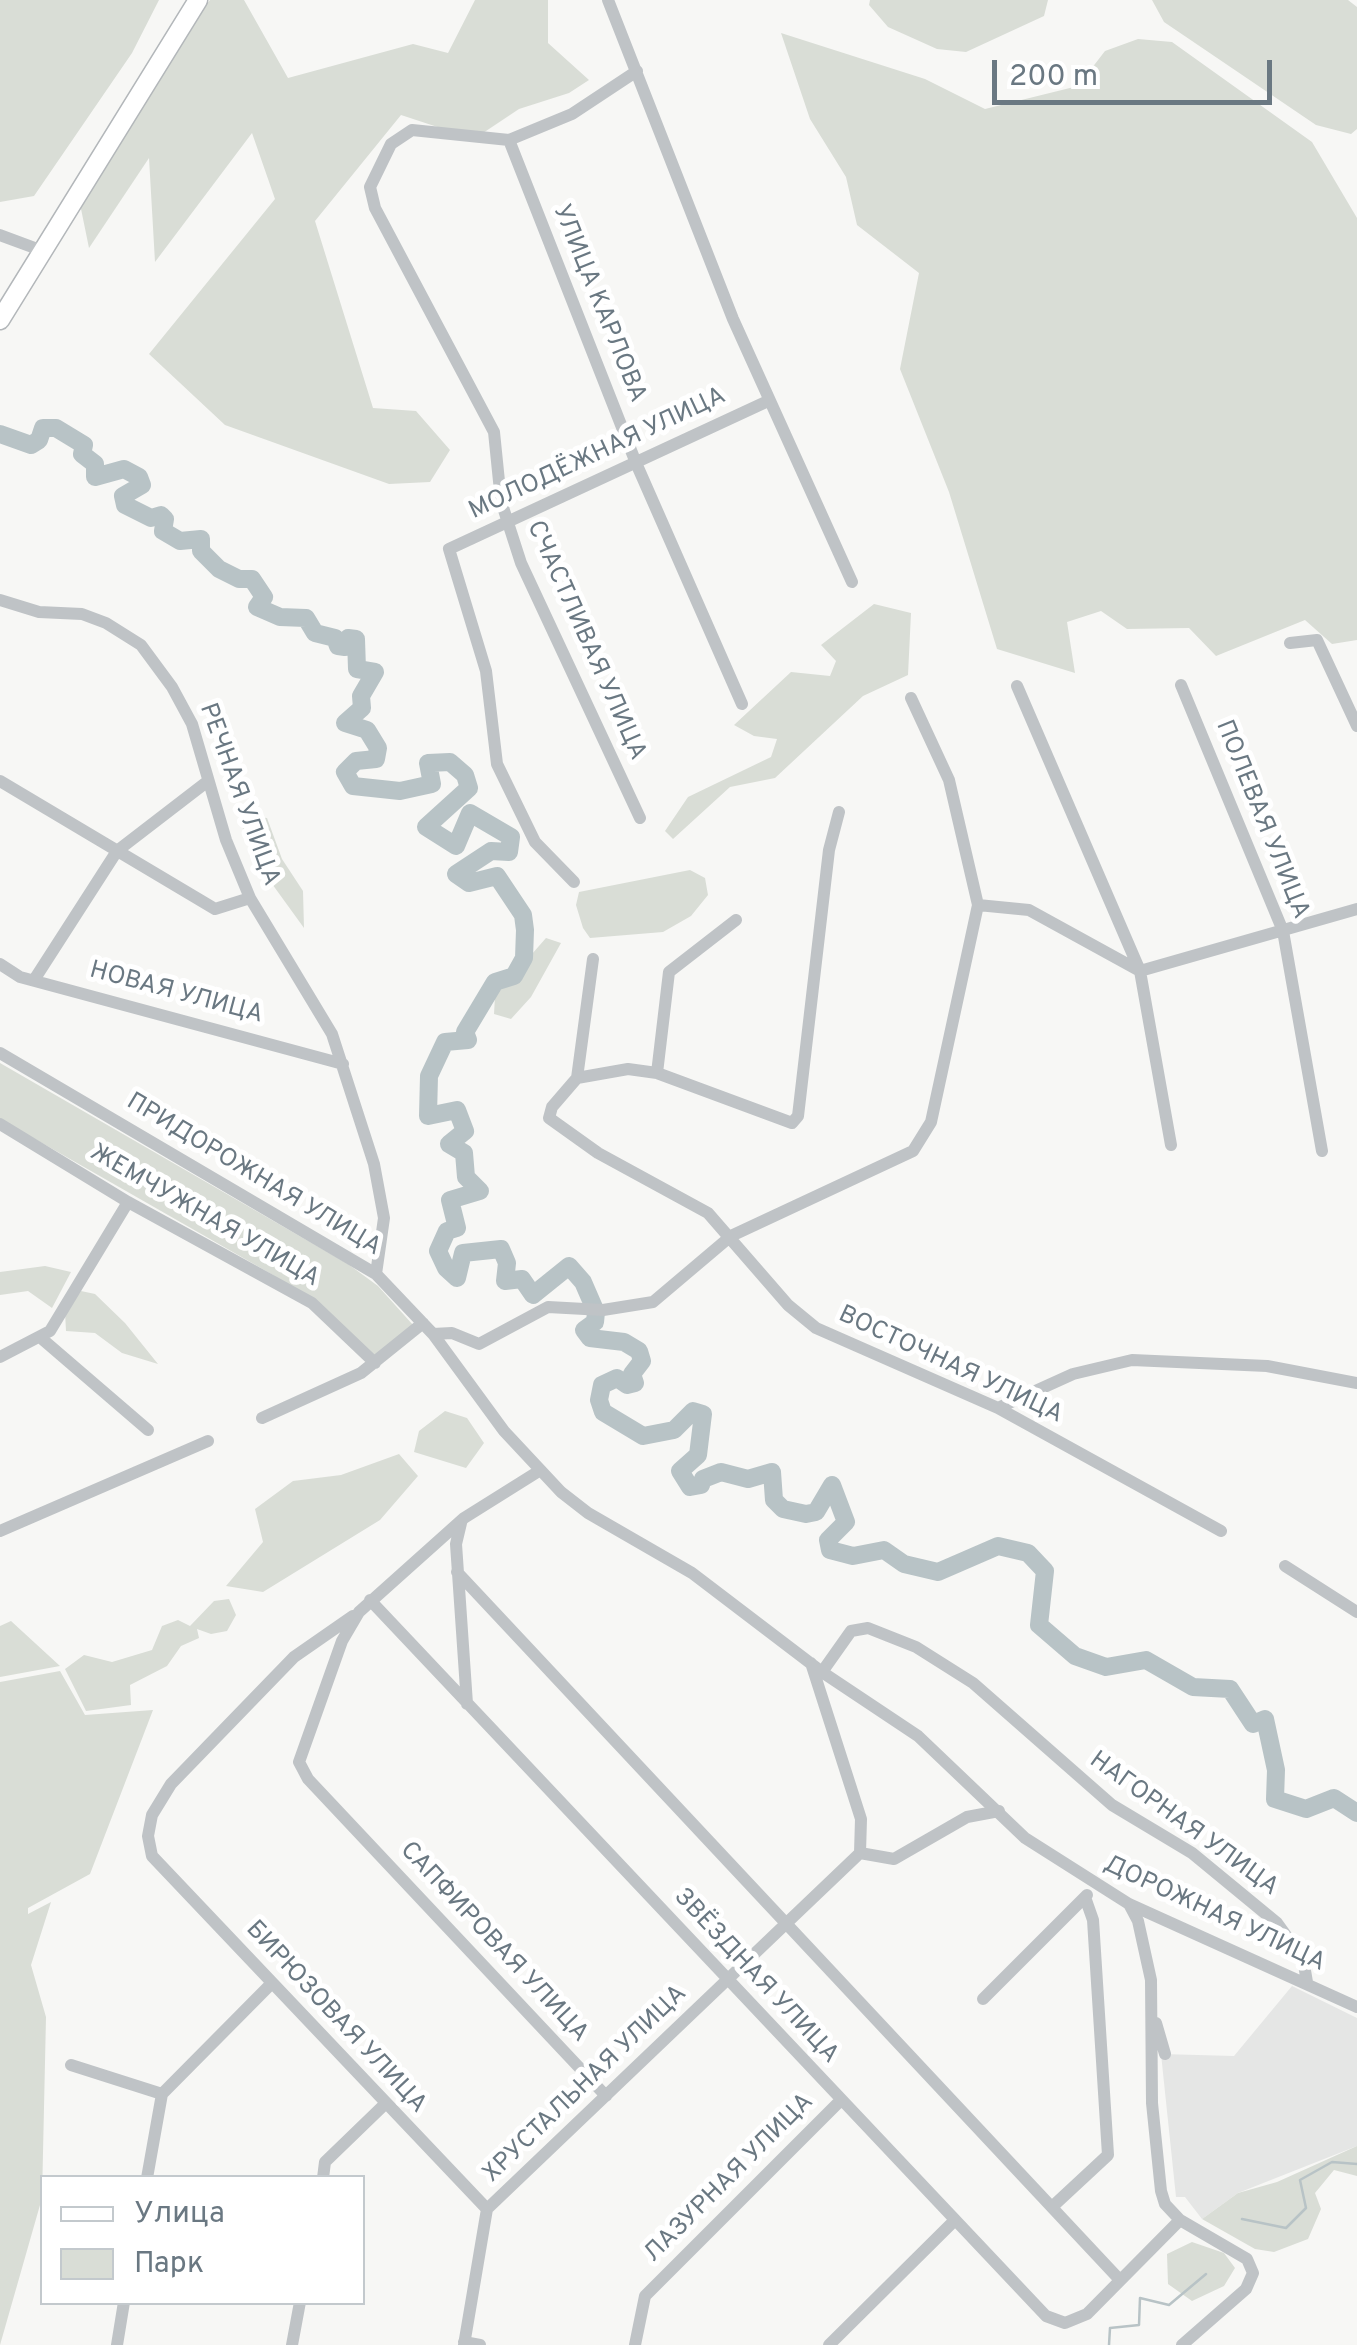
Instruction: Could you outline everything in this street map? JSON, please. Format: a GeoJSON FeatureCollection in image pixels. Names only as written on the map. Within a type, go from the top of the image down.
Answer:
{"type":"FeatureCollection","features":[{"type":"Feature","properties":{"kind":"main road"},"geometry":{"type":"LineString","coordinates":[[0,320],[198,0]]}},
{"type":"Feature","properties":{"kind":"street"},"geometry":{"type":"LineString","coordinates":[[608,0],[768,400],[852,582]]}},
{"type":"Feature","properties":{"kind":"street"},"geometry":{"type":"LineString","coordinates":[[508,140],[572,114],[637,71]]}},
{"type":"Feature","properties":{"kind":"street","name":"СЧАСТЛИВАЯ УЛИЦА"},"geometry":{"type":"LineString","coordinates":[[508,140],[412,130],[392,144],[378,164],[370,188],[374,208],[494,432],[501,502],[521,563],[640,818]]}},
{"type":"Feature","properties":{"kind":"street","name":"УЛИЦА КАРЛОВА"},"geometry":{"type":"LineString","coordinates":[[508,140],[636,463],[742,704]]}},
{"type":"Feature","properties":{"kind":"street"},"geometry":{"type":"LineString","coordinates":[[0,235],[43,251]]}},
{"type":"Feature","properties":{"kind":"street","name":"МОЛОДЁЖНАЯ УЛИЦА"},"geometry":{"type":"LineString","coordinates":[[574,882],[535,842],[497,764],[486,671],[450,549],[768,400]]}},
{"type":"Feature","properties":{"kind":"street","name":"РЕЧНАЯ УЛИЦА"},"geometry":{"type":"LineString","coordinates":[[0,600],[39,612],[82,614],[106,623],[141,646],[192,724],[250,898],[316,1000],[342,1064],[374,1164],[384,1218],[376,1274]]}},
{"type":"Feature","properties":{"kind":"street"},"geometry":{"type":"LineString","coordinates":[[1290,643],[1316,640],[1357,726]]}},
{"type":"Feature","properties":{"kind":"street","name":"ПОЛЕВАЯ УЛИЦА"},"geometry":{"type":"LineString","coordinates":[[1182,685],[1283,931],[1322,1150]]}},
{"type":"Feature","properties":{"kind":"street"},"geometry":{"type":"LineString","coordinates":[[1017,686],[1140,971],[1171,1145]]}},
{"type":"Feature","properties":{"kind":"street"},"geometry":{"type":"LineString","coordinates":[[262,1418],[375,1363],[428,1328],[479,1344],[548,1306],[604,1310],[653,1302],[731,1236],[913,1151],[932,1122],[978,905],[949,780],[912,698]]}},
{"type":"Feature","properties":{"kind":"street"},"geometry":{"type":"LineString","coordinates":[[0,780],[215,909],[250,898]]}},
{"type":"Feature","properties":{"kind":"street"},"geometry":{"type":"LineString","coordinates":[[34,980],[117,852],[208,781]]}},
{"type":"Feature","properties":{"kind":"street"},"geometry":{"type":"LineString","coordinates":[[593,959],[578,1078],[628,1069],[657,1074],[792,1124],[798,1116],[829,850],[839,812]]}},
{"type":"Feature","properties":{"kind":"street"},"geometry":{"type":"LineString","coordinates":[[978,905],[1028,910],[1140,971],[1357,909]]}},
{"type":"Feature","properties":{"kind":"street"},"geometry":{"type":"LineString","coordinates":[[657,1074],[669,972],[736,920]]}},
{"type":"Feature","properties":{"kind":"street","name":"НОВАЯ УЛИЦА"},"geometry":{"type":"LineString","coordinates":[[0,964],[34,980],[342,1064]]}},
{"type":"Feature","properties":{"kind":"street","name":"ПРИДОРОЖНАЯ УЛИЦА"},"geometry":{"type":"LineString","coordinates":[[0,1053],[376,1274],[428,1328],[539,1470],[588,1513],[692,1573],[816,1668]]}},
{"type":"Feature","properties":{"kind":"street","name":"ВОСТОЧНАЯ УЛИЦА"},"geometry":{"type":"LineString","coordinates":[[578,1078],[552,1107],[549,1118],[558,1128],[685,1197],[731,1236],[788,1305],[816,1328],[998,1408],[1221,1531]]}},
{"type":"Feature","properties":{"kind":"street","name":"ЖЕМЧУЖНАЯ УЛИЦА"},"geometry":{"type":"LineString","coordinates":[[0,1124],[128,1202],[312,1304],[375,1363]]}},
{"type":"Feature","properties":{"kind":"street"},"geometry":{"type":"LineString","coordinates":[[0,1357],[41,1338],[60,1315],[128,1202]]}},
{"type":"Feature","properties":{"kind":"street"},"geometry":{"type":"LineString","coordinates":[[41,1338],[148,1430]]}},
{"type":"Feature","properties":{"kind":"street"},"geometry":{"type":"LineString","coordinates":[[998,1408],[1073,1374],[1132,1360],[1266,1366],[1357,1383]]}},
{"type":"Feature","properties":{"kind":"street"},"geometry":{"type":"LineString","coordinates":[[0,1532],[208,1441]]}},
{"type":"Feature","properties":{"kind":"street"},"geometry":{"type":"LineString","coordinates":[[359,1612],[464,1518],[539,1470]]}},
{"type":"Feature","properties":{"kind":"street"},"geometry":{"type":"LineString","coordinates":[[464,1518],[457,1529],[457,1572],[467,1704]]}},
{"type":"Feature","properties":{"kind":"street"},"geometry":{"type":"LineString","coordinates":[[1284,1566],[1357,1612]]}},
{"type":"Feature","properties":{"kind":"street"},"geometry":{"type":"LineString","coordinates":[[457,1572],[1119,2280]]}},
{"type":"Feature","properties":{"kind":"street","name":"ЗВЁЗДНАЯ УЛИЦА"},"geometry":{"type":"LineString","coordinates":[[370,1600],[954,2222],[1055,2321],[1077,2320],[1180,2220]]}},
{"type":"Feature","properties":{"kind":"street","name":"САПФИРОВАЯ УЛИЦА"},"geometry":{"type":"LineString","coordinates":[[359,1612],[342,1640],[299,1762],[308,1779],[606,2096]]}},
{"type":"Feature","properties":{"kind":"street","name":"БИРЮЗОВАЯ УЛИЦА"},"geometry":{"type":"LineString","coordinates":[[359,1612],[294,1657],[171,1784],[152,1815],[148,1836],[152,1856],[487,2210]]}},
{"type":"Feature","properties":{"kind":"street","name":"НАГОРНАЯ УЛИЦА"},"geometry":{"type":"LineString","coordinates":[[816,1668],[851,1630],[858,1628],[916,1647],[973,1683],[1112,1805],[1192,1853],[1277,1923],[1302,1959],[1306,1982]]}},
{"type":"Feature","properties":{"kind":"street"},"geometry":{"type":"LineString","coordinates":[[816,1668],[861,1819],[860,1853],[894,1859],[967,1817],[999,1811]]}},
{"type":"Feature","properties":{"kind":"street","name":"ДОРОЖНАЯ УЛИЦА"},"geometry":{"type":"LineString","coordinates":[[816,1668],[918,1736],[1026,1838],[1091,1883],[1128,1904],[1357,2007]]}},
{"type":"Feature","properties":{"kind":"street","name":"ХРУСТАЛЬНАЯ УЛИЦА"},"geometry":{"type":"LineString","coordinates":[[464,2344],[487,2210],[860,1853]]}},
{"type":"Feature","properties":{"kind":"street"},"geometry":{"type":"LineString","coordinates":[[984,1999],[1086,1900],[1091,1883]]}},
{"type":"Feature","properties":{"kind":"street"},"geometry":{"type":"LineString","coordinates":[[1052,2207],[1099,2166],[1108,2155],[1110,2138],[1093,1920],[1086,1900]]}},
{"type":"Feature","properties":{"kind":"street"},"geometry":{"type":"LineString","coordinates":[[1128,1904],[1138,1921],[1151,1980],[1152,2103],[1165,2204],[1180,2220],[1241,2255],[1252,2272],[1246,2289],[1182,2345]]}},
{"type":"Feature","properties":{"kind":"street"},"geometry":{"type":"LineString","coordinates":[[148,2175],[162,2094],[272,1984]]}},
{"type":"Feature","properties":{"kind":"street"},"geometry":{"type":"LineString","coordinates":[[1154,2016],[1165,2054]]}},
{"type":"Feature","properties":{"kind":"street"},"geometry":{"type":"LineString","coordinates":[[71,2065],[162,2094]]}},
{"type":"Feature","properties":{"kind":"street","name":"ЛАЗУРНАЯ УЛИЦА"},"geometry":{"type":"LineString","coordinates":[[636,2345],[645,2296],[840,2101]]}},
{"type":"Feature","properties":{"kind":"street"},"geometry":{"type":"LineString","coordinates":[[323,2175],[326,2162],[385,2104]]}},
{"type":"Feature","properties":{"kind":"street"},"geometry":{"type":"LineString","coordinates":[[829,2345],[954,2222]]}},
{"type":"Feature","properties":{"kind":"street"},"geometry":{"type":"LineString","coordinates":[[117,2345],[124,2305]]}},
{"type":"Feature","properties":{"kind":"street"},"geometry":{"type":"LineString","coordinates":[[292,2345],[299,2305]]}},
{"type":"Feature","properties":{"kind":"street"},"geometry":{"type":"LineString","coordinates":[[464,2344],[480,2345]]}},
{"type":"Feature","properties":{"kind":"shaded area"},"geometry":{"type":"Polygon","coordinates":[[[1292,1986],[1357,2018],[1357,2146],[1238,2193],[1202,2219],[1185,2197],[1176,2197],[1161,2054],[1234,2056],[1292,1986]]]}},
{"type":"Feature","properties":{"kind":"green space"},"geometry":{"type":"Polygon","coordinates":[[[0,0],[159,0],[132,53],[34,196],[0,202],[0,0]]]}},
{"type":"Feature","properties":{"kind":"green space"},"geometry":{"type":"Polygon","coordinates":[[[210,0],[244,0],[288,78],[413,44],[448,53],[475,0],[548,0],[548,43],[589,80],[569,93],[519,109],[474,139],[401,115],[315,221],[373,408],[416,411],[450,450],[430,482],[389,484],[225,425],[149,354],[275,199],[252,133],[155,262],[149,158],[89,248],[80,204],[186,29],[210,0]]]}},
{"type":"Feature","properties":{"kind":"green space"},"geometry":{"type":"Polygon","coordinates":[[[870,0],[1048,0],[1044,16],[966,52],[937,49],[888,27],[869,5],[870,0]]]}},
{"type":"Feature","properties":{"kind":"green space"},"geometry":{"type":"Polygon","coordinates":[[[1152,0],[1348,0],[1357,7],[1357,129],[1351,134],[1316,125],[1164,22],[1152,0]]]}},
{"type":"Feature","properties":{"kind":"green space"},"geometry":{"type":"Polygon","coordinates":[[[781,33],[925,79],[985,109],[1078,86],[1105,51],[1138,39],[1172,42],[1312,142],[1357,218],[1357,640],[1332,644],[1305,620],[1216,656],[1189,628],[1127,629],[1101,611],[1067,622],[1075,673],[997,649],[949,492],[900,369],[919,273],[857,225],[846,177],[810,119],[781,33]]]}},
{"type":"Feature","properties":{"kind":"green space"},"geometry":{"type":"Polygon","coordinates":[[[874,604],[911,613],[908,675],[863,696],[775,778],[730,787],[673,839],[665,831],[688,797],[771,757],[777,739],[754,736],[734,725],[791,672],[830,676],[836,661],[821,645],[874,604]]]}},
{"type":"Feature","properties":{"kind":"green space"},"geometry":{"type":"Polygon","coordinates":[[[238,815],[267,818],[282,859],[303,891],[304,928],[254,859],[238,815]]]}},
{"type":"Feature","properties":{"kind":"green space"},"geometry":{"type":"Polygon","coordinates":[[[690,870],[705,878],[708,895],[691,916],[663,932],[590,938],[583,928],[576,905],[579,892],[690,870]]]}},
{"type":"Feature","properties":{"kind":"green space"},"geometry":{"type":"Polygon","coordinates":[[[546,938],[561,943],[531,997],[511,1019],[494,1014],[495,996],[546,938]]]}},
{"type":"Feature","properties":{"kind":"green space"},"geometry":{"type":"Polygon","coordinates":[[[0,1063],[348,1264],[378,1286],[413,1325],[376,1356],[273,1275],[0,1119],[0,1063]]]}},
{"type":"Feature","properties":{"kind":"green space"},"geometry":{"type":"Polygon","coordinates":[[[45,1266],[71,1272],[52,1308],[28,1291],[0,1295],[0,1272],[45,1266]]]}},
{"type":"Feature","properties":{"kind":"green space"},"geometry":{"type":"Polygon","coordinates":[[[81,1291],[95,1294],[158,1364],[122,1353],[95,1333],[66,1331],[65,1312],[81,1291]]]}},
{"type":"Feature","properties":{"kind":"green space"},"geometry":{"type":"Polygon","coordinates":[[[445,1411],[467,1418],[484,1443],[466,1468],[414,1452],[419,1431],[445,1411]]]}},
{"type":"Feature","properties":{"kind":"green space"},"geometry":{"type":"Polygon","coordinates":[[[399,1454],[418,1476],[380,1520],[263,1592],[226,1586],[263,1542],[255,1509],[293,1481],[341,1475],[399,1454]]]}},
{"type":"Feature","properties":{"kind":"green space"},"geometry":{"type":"Polygon","coordinates":[[[229,1599],[236,1615],[227,1631],[211,1634],[197,1629],[199,1638],[181,1646],[167,1666],[130,1685],[131,1705],[86,1711],[65,1669],[84,1655],[112,1662],[152,1650],[162,1626],[178,1620],[190,1626],[214,1601],[229,1599]]]}},
{"type":"Feature","properties":{"kind":"green space"},"geometry":{"type":"Polygon","coordinates":[[[11,1621],[60,1666],[0,1677],[0,1626],[11,1621]]]}},
{"type":"Feature","properties":{"kind":"green space"},"geometry":{"type":"Polygon","coordinates":[[[60,1671],[85,1715],[153,1710],[90,1874],[28,1908],[28,1914],[51,1902],[31,1965],[46,2017],[43,2175],[40,2205],[0,2345],[0,1682],[60,1671]]]}},
{"type":"Feature","properties":{"kind":"green space"},"geometry":{"type":"Polygon","coordinates":[[[1357,2146],[1357,2176],[1334,2170],[1315,2193],[1321,2209],[1308,2239],[1274,2252],[1255,2249],[1202,2219],[1238,2193],[1277,2182],[1357,2146]]]}},
{"type":"Feature","properties":{"kind":"green space"},"geometry":{"type":"Polygon","coordinates":[[[1192,2242],[1224,2253],[1235,2268],[1224,2286],[1192,2301],[1168,2284],[1167,2254],[1192,2242]]]}},
{"type":"Feature","properties":{"kind":"waterway"},"geometry":{"type":"LineString","coordinates":[[0,434],[31,445],[39,440],[43,428],[56,428],[84,445],[82,454],[95,464],[95,477],[124,469],[139,477],[142,485],[123,496],[125,505],[151,518],[161,515],[165,519],[163,531],[180,541],[201,539],[201,551],[219,569],[239,579],[252,579],[264,597],[257,607],[280,617],[306,618],[315,633],[335,638],[338,646],[345,647],[348,638],[356,639],[357,669],[375,672],[361,696],[362,708],[345,723],[367,730],[378,748],[376,759],[356,761],[345,772],[353,786],[400,791],[432,784],[428,763],[450,762],[465,775],[469,788],[426,827],[456,846],[470,813],[511,837],[509,852],[491,851],[456,874],[469,883],[497,876],[523,915],[525,930],[524,958],[514,976],[495,982],[465,1032],[468,1040],[445,1042],[429,1076],[428,1116],[457,1110],[465,1131],[449,1144],[464,1153],[466,1177],[480,1191],[450,1200],[457,1228],[447,1231],[438,1251],[446,1268],[457,1278],[463,1253],[501,1249],[507,1263],[505,1281],[522,1279],[533,1295],[569,1266],[583,1282],[596,1312],[595,1322],[584,1330],[590,1338],[624,1342],[639,1351],[642,1361],[632,1374],[635,1383],[627,1385],[617,1378],[602,1385],[599,1400],[603,1412],[643,1436],[674,1430],[693,1411],[703,1414],[698,1455],[680,1471],[690,1487],[721,1472],[748,1479],[772,1472],[774,1500],[783,1509],[806,1514],[816,1512],[832,1485],[846,1522],[828,1540],[830,1550],[853,1556],[884,1550],[904,1564],[938,1572],[998,1546],[1028,1553],[1045,1571],[1039,1625],[1075,1656],[1106,1667],[1146,1660],[1193,1687],[1230,1689],[1253,1724],[1265,1719],[1276,1770],[1275,1799],[1306,1809],[1334,1798],[1357,1813]]}},
{"type":"Feature","properties":{"kind":"waterway"},"geometry":{"type":"LineString","coordinates":[[1242,2219],[1286,2228],[1306,2208],[1300,2180],[1332,2162],[1357,2164]]}},
{"type":"Feature","properties":{"kind":"waterway"},"geometry":{"type":"LineString","coordinates":[[1109,2345],[1110,2328],[1139,2325],[1140,2298],[1169,2305],[1206,2274]]}}]}
